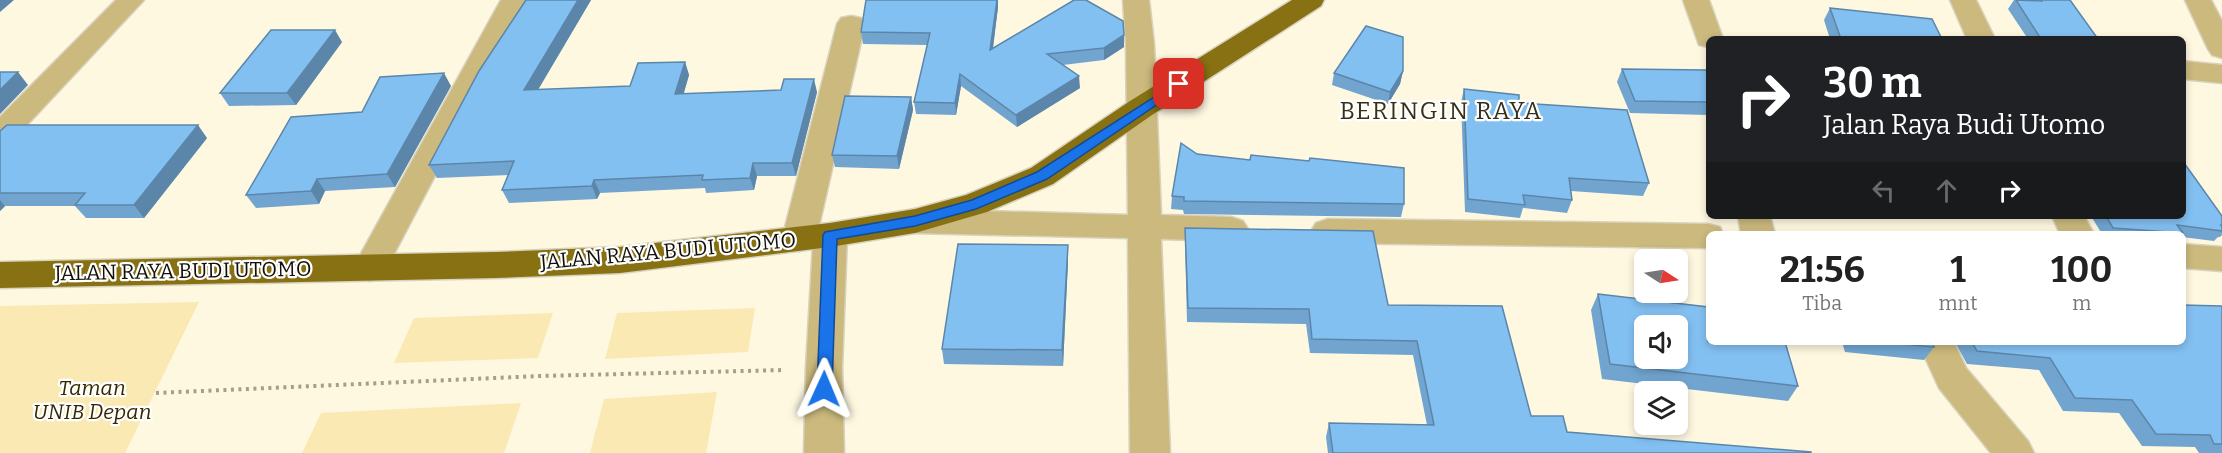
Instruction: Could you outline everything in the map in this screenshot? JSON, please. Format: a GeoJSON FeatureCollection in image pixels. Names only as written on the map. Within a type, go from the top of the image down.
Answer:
{"type":"FeatureCollection","features":[{"type":"Feature","properties":{"kind":"highway","name":"JALAN RAYA BUDI UTOMO"},"geometry":{"type":"LineString","coordinates":[[0,275],[370,268],[620,260],[814,237],[915,221],[976,204],[1042,176],[1141,108],[1311,0]]}},
{"type":"Feature","properties":{"kind":"street"},"geometry":{"type":"LineString","coordinates":[[0,135],[131,0]]}},
{"type":"Feature","properties":{"kind":"street"},"geometry":{"type":"LineString","coordinates":[[370,268],[514,0]]}},
{"type":"Feature","properties":{"kind":"street"},"geometry":{"type":"LineString","coordinates":[[1136,0],[1140,44],[1150,453]]}},
{"type":"Feature","properties":{"kind":"street"},"geometry":{"type":"LineString","coordinates":[[1696,0],[1708,36]]}},
{"type":"Feature","properties":{"kind":"street"},"geometry":{"type":"LineString","coordinates":[[1963,0],[1980,36]]}},
{"type":"Feature","properties":{"kind":"street"},"geometry":{"type":"LineString","coordinates":[[2198,0],[2222,49]]}},
{"type":"Feature","properties":{"kind":"street"},"geometry":{"type":"LineString","coordinates":[[824,453],[825,368],[814,237],[851,24]]}},
{"type":"Feature","properties":{"kind":"street"},"geometry":{"type":"LineString","coordinates":[[2186,70],[2222,74]]}},
{"type":"Feature","properties":{"kind":"street"},"geometry":{"type":"LineString","coordinates":[[915,221],[1265,230]]}},
{"type":"Feature","properties":{"kind":"street"},"geometry":{"type":"LineString","coordinates":[[1301,230],[1706,236]]}},
{"type":"Feature","properties":{"kind":"street"},"geometry":{"type":"LineString","coordinates":[[2186,256],[2222,259]]}},
{"type":"Feature","properties":{"kind":"street"},"geometry":{"type":"LineString","coordinates":[[1937,345],[1952,376],[2014,453]]}},
{"type":"Feature","properties":{"kind":"path"},"geometry":{"type":"LineString","coordinates":[[156,393],[551,376],[825,368]]}},
{"type":"Feature","properties":{"kind":"green space","name":"Taman UNIB Depan"},"geometry":{"type":"Polygon","coordinates":[[[199,302],[125,453],[0,453],[0,306],[199,302]]]}},
{"type":"Feature","properties":{"kind":"green space"},"geometry":{"type":"Polygon","coordinates":[[[755,308],[748,352],[605,359],[617,313],[755,308]]]}},
{"type":"Feature","properties":{"kind":"green space"},"geometry":{"type":"Polygon","coordinates":[[[553,313],[538,358],[394,363],[414,318],[553,313]]]}},
{"type":"Feature","properties":{"kind":"green space"},"geometry":{"type":"Polygon","coordinates":[[[717,392],[706,453],[590,453],[604,399],[717,392]]]}},
{"type":"Feature","properties":{"kind":"green space"},"geometry":{"type":"Polygon","coordinates":[[[521,403],[504,453],[302,453],[321,413],[521,403]]]}},
{"type":"Feature","properties":{"kind":"building"},"geometry":{"type":"Polygon","coordinates":[[[526,0],[578,0],[524,90],[630,86],[638,63],[685,62],[675,94],[781,90],[784,79],[814,79],[792,163],[753,163],[750,178],[702,180],[703,175],[594,180],[592,186],[502,190],[514,161],[429,165],[479,71],[526,0]]]}},
{"type":"Feature","properties":{"kind":"building"},"geometry":{"type":"Polygon","coordinates":[[[866,0],[997,0],[990,50],[1074,0],[1086,0],[1123,21],[1124,35],[1104,48],[1047,54],[1079,76],[1016,115],[960,74],[955,103],[914,102],[930,33],[861,32],[866,0]]]}},
{"type":"Feature","properties":{"kind":"building"},"geometry":{"type":"Polygon","coordinates":[[[2016,0],[2070,0],[2096,36],[2039,36],[2016,0]]]}},
{"type":"Feature","properties":{"kind":"building"},"geometry":{"type":"Polygon","coordinates":[[[1830,8],[1932,19],[1940,36],[1840,36],[1830,8]]]}},
{"type":"Feature","properties":{"kind":"building"},"geometry":{"type":"Polygon","coordinates":[[[1366,26],[1403,37],[1403,71],[1390,92],[1334,73],[1366,26]]]}},
{"type":"Feature","properties":{"kind":"building"},"geometry":{"type":"Polygon","coordinates":[[[271,30],[335,30],[287,93],[220,93],[271,30]]]}},
{"type":"Feature","properties":{"kind":"building"},"geometry":{"type":"Polygon","coordinates":[[[1622,69],[1706,70],[1706,102],[1635,101],[1622,69]]]}},
{"type":"Feature","properties":{"kind":"building"},"geometry":{"type":"Polygon","coordinates":[[[0,72],[18,72],[0,90],[0,72]]]}},
{"type":"Feature","properties":{"kind":"building"},"geometry":{"type":"Polygon","coordinates":[[[444,73],[387,174],[317,179],[311,191],[246,195],[291,117],[362,112],[380,77],[444,73]]]}},
{"type":"Feature","properties":{"kind":"building"},"geometry":{"type":"Polygon","coordinates":[[[1464,89],[1519,95],[1519,103],[1627,110],[1649,183],[1569,178],[1572,200],[1523,195],[1525,205],[1468,199],[1464,89]]]}},
{"type":"Feature","properties":{"kind":"building"},"geometry":{"type":"Polygon","coordinates":[[[845,96],[911,97],[897,156],[832,155],[845,96]]]}},
{"type":"Feature","properties":{"kind":"building"},"geometry":{"type":"Polygon","coordinates":[[[7,125],[198,125],[134,205],[75,205],[85,193],[0,193],[0,131],[7,125]]]}},
{"type":"Feature","properties":{"kind":"building"},"geometry":{"type":"Polygon","coordinates":[[[1181,143],[1197,154],[1250,160],[1251,155],[1309,161],[1310,158],[1404,168],[1404,204],[1184,201],[1184,197],[1172,196],[1181,143]]]}},
{"type":"Feature","properties":{"kind":"building"},"geometry":{"type":"Polygon","coordinates":[[[2186,166],[2222,216],[2222,231],[2177,225],[2182,231],[2113,228],[2108,219],[2186,219],[2186,166]]]}},
{"type":"Feature","properties":{"kind":"building"},"geometry":{"type":"Polygon","coordinates":[[[1185,228],[1373,231],[1388,305],[1502,306],[1531,416],[1563,416],[1567,432],[1811,453],[1333,453],[1329,423],[1434,425],[1417,341],[1312,339],[1309,309],[1188,308],[1185,228]]]}},
{"type":"Feature","properties":{"kind":"building"},"geometry":{"type":"Polygon","coordinates":[[[958,244],[1068,245],[1062,350],[942,349],[958,244]]]}},
{"type":"Feature","properties":{"kind":"building"},"geometry":{"type":"Polygon","coordinates":[[[1598,294],[1634,298],[1634,303],[1674,303],[1706,307],[1706,345],[1786,345],[1798,386],[1653,369],[1688,369],[1688,315],[1634,315],[1634,367],[1610,364],[1598,294]]]}},
{"type":"Feature","properties":{"kind":"building"},"geometry":{"type":"Polygon","coordinates":[[[2186,305],[2222,306],[2222,444],[2214,444],[2210,435],[2156,434],[2132,400],[2075,398],[2050,358],[1977,351],[1974,345],[2186,345],[2186,305]]]}},
{"type":"Feature","properties":{"kind":"district","name":"BERINGIN RAYA"},"geometry":{"type":"Point","coordinates":[1441,111]}},
{"type":"Feature","properties":{"kind":"route"},"geometry":{"type":"LineString","coordinates":[[824,389],[830,235],[915,221],[976,204],[1042,176],[1179,84]]}}]}
